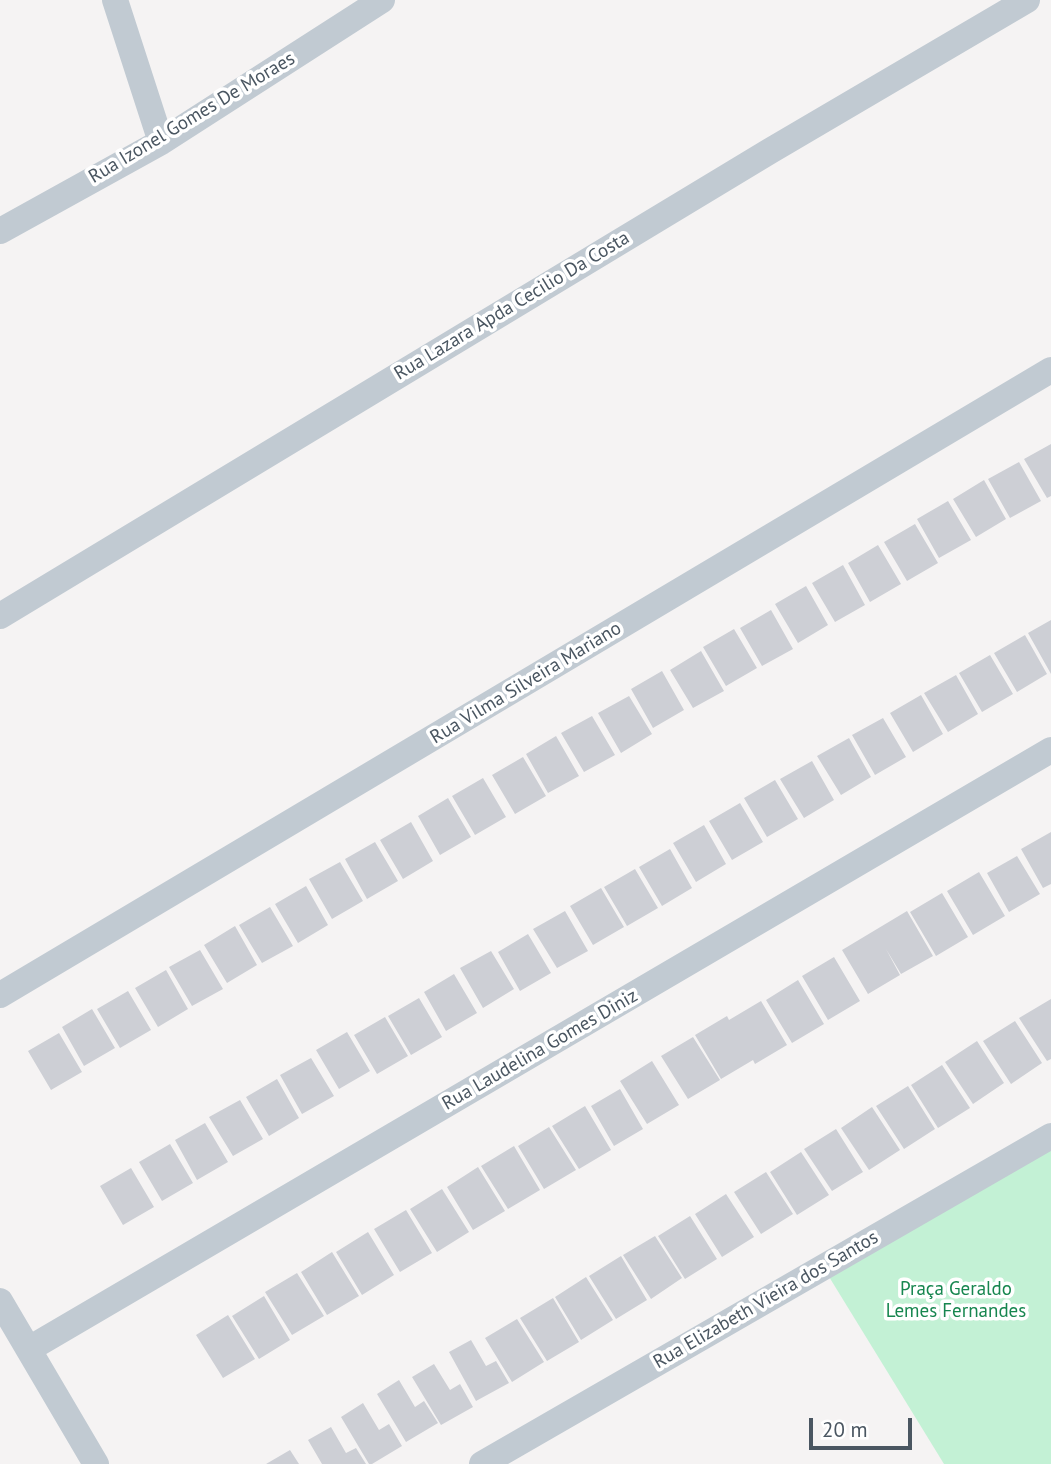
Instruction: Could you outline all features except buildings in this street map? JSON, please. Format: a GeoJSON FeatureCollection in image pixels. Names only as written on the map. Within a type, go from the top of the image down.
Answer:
{"type":"FeatureCollection","features":[{"type":"Feature","properties":{"kind":"street"},"geometry":{"type":"LineString","coordinates":[[115,0],[161,142]]}},
{"type":"Feature","properties":{"kind":"street","name":"Rua Izonel Gomes De Moraes"},"geometry":{"type":"LineString","coordinates":[[0,231],[161,142],[382,0]]}},
{"type":"Feature","properties":{"kind":"street","name":"Rua Lazara Apda Cecilio Da Costa"},"geometry":{"type":"LineString","coordinates":[[0,616],[724,179],[1027,0]]}},
{"type":"Feature","properties":{"kind":"street","name":"Rua Vilma Silveira Mariano"},"geometry":{"type":"LineString","coordinates":[[0,995],[1051,370]]}},
{"type":"Feature","properties":{"kind":"street","name":"Rua Laudelina Gomes Diniz"},"geometry":{"type":"LineString","coordinates":[[29,1349],[1051,750]]}},
{"type":"Feature","properties":{"kind":"street","name":"Rua Elizabeth Vieira dos Santos"},"geometry":{"type":"LineString","coordinates":[[482,1464],[1051,1136]]}},
{"type":"Feature","properties":{"kind":"street"},"geometry":{"type":"LineString","coordinates":[[0,1301],[96,1464]]}},
{"type":"Feature","properties":{"kind":"green space","name":"Praça Geraldo Lemes Fernandes"},"geometry":{"type":"Polygon","coordinates":[[[1051,1136],[1051,1464],[944,1464],[823,1267],[1051,1136]]]}}]}
